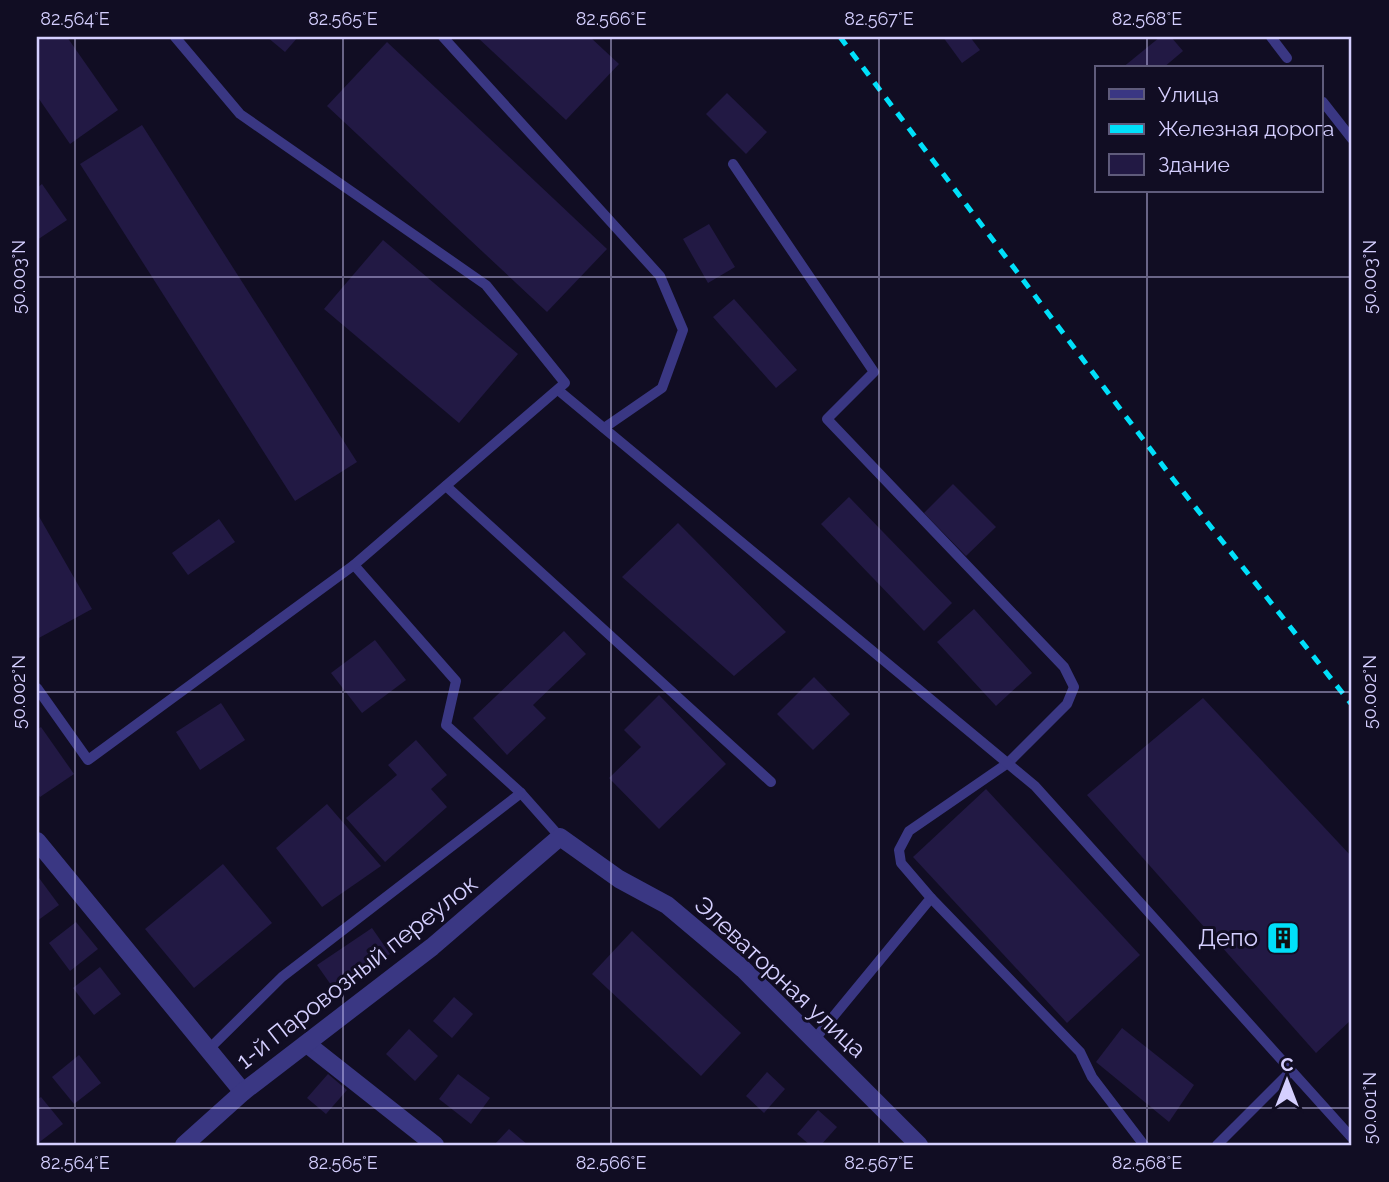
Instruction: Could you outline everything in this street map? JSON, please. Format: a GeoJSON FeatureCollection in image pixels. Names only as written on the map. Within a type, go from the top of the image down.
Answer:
{"type":"FeatureCollection","features":[{"type":"Feature","properties":{"kind":"street","name":"Элеваторная улица"},"geometry":{"type":"LineString","coordinates":[[560,837],[619,879],[667,905],[743,969],[919,1145]]}},
{"type":"Feature","properties":{"kind":"street","name":"1-й Паровозный переулок"},"geometry":{"type":"LineString","coordinates":[[184,1145],[243,1092],[442,939],[560,837]]}},
{"type":"Feature","properties":{"kind":"street"},"geometry":{"type":"LineString","coordinates":[[37,841],[243,1092]]}},
{"type":"Feature","properties":{"kind":"street"},"geometry":{"type":"LineString","coordinates":[[307,1044],[435,1145]]}},
{"type":"Feature","properties":{"kind":"lane"},"geometry":{"type":"LineString","coordinates":[[37,688],[88,760],[354,565],[565,383],[486,285],[240,114],[175,37]]}},
{"type":"Feature","properties":{"kind":"lane"},"geometry":{"type":"LineString","coordinates":[[443,37],[660,276],[683,330],[662,388],[604,428]]}},
{"type":"Feature","properties":{"kind":"lane"},"geometry":{"type":"LineString","coordinates":[[1270,37],[1287,58]]}},
{"type":"Feature","properties":{"kind":"lane"},"geometry":{"type":"LineString","coordinates":[[1322,103],[1352,139]]}},
{"type":"Feature","properties":{"kind":"lane"},"geometry":{"type":"LineString","coordinates":[[733,164],[874,372],[827,419],[1064,667],[1074,687],[1067,704],[1007,763],[909,831],[899,850],[901,863],[1080,1052],[1092,1077],[1144,1145]]}},
{"type":"Feature","properties":{"kind":"lane"},"geometry":{"type":"LineString","coordinates":[[558,390],[1035,786],[1352,1138]]}},
{"type":"Feature","properties":{"kind":"lane"},"geometry":{"type":"LineString","coordinates":[[446,486],[771,782]]}},
{"type":"Feature","properties":{"kind":"lane"},"geometry":{"type":"LineString","coordinates":[[354,565],[456,681],[446,724],[521,793],[560,837]]}},
{"type":"Feature","properties":{"kind":"lane"},"geometry":{"type":"LineString","coordinates":[[209,1049],[282,977],[521,793]]}},
{"type":"Feature","properties":{"kind":"lane"},"geometry":{"type":"LineString","coordinates":[[814,1040],[932,898]]}},
{"type":"Feature","properties":{"kind":"lane"},"geometry":{"type":"LineString","coordinates":[[1217,1145],[1292,1071]]}},
{"type":"Feature","properties":{"kind":"building"},"geometry":{"type":"Polygon","coordinates":[[[37,37],[67,37],[118,110],[70,144],[37,96],[37,37]]]}},
{"type":"Feature","properties":{"kind":"building"},"geometry":{"type":"Polygon","coordinates":[[[267,37],[298,37],[285,52],[267,37]]]}},
{"type":"Feature","properties":{"kind":"building"},"geometry":{"type":"Polygon","coordinates":[[[477,37],[590,37],[619,64],[566,120],[477,37]]]}},
{"type":"Feature","properties":{"kind":"building"},"geometry":{"type":"Polygon","coordinates":[[[943,37],[970,37],[980,50],[962,63],[943,37]]]}},
{"type":"Feature","properties":{"kind":"building"},"geometry":{"type":"Polygon","coordinates":[[[1160,37],[1171,37],[1183,51],[1165,66],[1124,66],[1160,37]]]}},
{"type":"Feature","properties":{"kind":"building"},"geometry":{"type":"Polygon","coordinates":[[[387,42],[607,249],[547,312],[327,106],[387,42]]]}},
{"type":"Feature","properties":{"kind":"building"},"geometry":{"type":"Polygon","coordinates":[[[727,93],[767,132],[746,154],[706,114],[727,93]]]}},
{"type":"Feature","properties":{"kind":"building"},"geometry":{"type":"Polygon","coordinates":[[[142,125],[357,462],[295,501],[80,164],[142,125]]]}},
{"type":"Feature","properties":{"kind":"building"},"geometry":{"type":"Polygon","coordinates":[[[42,184],[67,220],[37,240],[37,188],[42,184]]]}},
{"type":"Feature","properties":{"kind":"building"},"geometry":{"type":"Polygon","coordinates":[[[709,224],[735,267],[708,283],[683,239],[709,224]]]}},
{"type":"Feature","properties":{"kind":"building"},"geometry":{"type":"Polygon","coordinates":[[[383,240],[518,354],[459,423],[324,309],[383,240]]]}},
{"type":"Feature","properties":{"kind":"building"},"geometry":{"type":"Polygon","coordinates":[[[734,299],[797,370],[776,388],[713,317],[734,299]]]}},
{"type":"Feature","properties":{"kind":"building"},"geometry":{"type":"Polygon","coordinates":[[[953,484],[996,527],[966,556],[924,513],[953,484]]]}},
{"type":"Feature","properties":{"kind":"building"},"geometry":{"type":"Polygon","coordinates":[[[849,497],[952,603],[924,631],[821,524],[849,497]]]}},
{"type":"Feature","properties":{"kind":"building"},"geometry":{"type":"Polygon","coordinates":[[[37,513],[92,609],[37,639],[37,513]]]}},
{"type":"Feature","properties":{"kind":"building"},"geometry":{"type":"Polygon","coordinates":[[[219,519],[235,542],[188,575],[172,553],[219,519]]]}},
{"type":"Feature","properties":{"kind":"building"},"geometry":{"type":"Polygon","coordinates":[[[678,523],[786,632],[734,676],[622,577],[678,523]]]}},
{"type":"Feature","properties":{"kind":"building"},"geometry":{"type":"Polygon","coordinates":[[[974,609],[1032,673],[996,706],[937,642],[974,609]]]}},
{"type":"Feature","properties":{"kind":"building"},"geometry":{"type":"Polygon","coordinates":[[[564,631],[586,654],[533,705],[546,718],[507,755],[473,718],[564,631]]]}},
{"type":"Feature","properties":{"kind":"building"},"geometry":{"type":"Polygon","coordinates":[[[375,640],[406,680],[362,713],[331,673],[375,640]]]}},
{"type":"Feature","properties":{"kind":"building"},"geometry":{"type":"Polygon","coordinates":[[[814,677],[850,714],[813,750],[777,714],[814,677]]]}},
{"type":"Feature","properties":{"kind":"building"},"geometry":{"type":"Polygon","coordinates":[[[659,695],[726,764],[659,829],[609,778],[641,747],[624,730],[659,695]]]}},
{"type":"Feature","properties":{"kind":"building","name":"Депо"},"geometry":{"type":"Polygon","coordinates":[[[1203,698],[1352,857],[1352,1019],[1316,1053],[1087,795],[1203,698]]]}},
{"type":"Feature","properties":{"kind":"building"},"geometry":{"type":"Polygon","coordinates":[[[221,703],[245,740],[200,770],[176,732],[221,703]]]}},
{"type":"Feature","properties":{"kind":"building"},"geometry":{"type":"Polygon","coordinates":[[[41,727],[74,774],[40,797],[37,793],[37,730],[41,727]]]}},
{"type":"Feature","properties":{"kind":"building"},"geometry":{"type":"Polygon","coordinates":[[[416,740],[447,775],[431,789],[447,807],[385,862],[346,818],[397,775],[388,765],[416,740]]]}},
{"type":"Feature","properties":{"kind":"building"},"geometry":{"type":"Polygon","coordinates":[[[986,789],[1140,955],[1067,1023],[913,857],[986,789]]]}},
{"type":"Feature","properties":{"kind":"building"},"geometry":{"type":"Polygon","coordinates":[[[327,804],[381,866],[322,907],[276,848],[327,804]]]}},
{"type":"Feature","properties":{"kind":"building"},"geometry":{"type":"Polygon","coordinates":[[[223,864],[272,923],[194,988],[145,929],[223,864]]]}},
{"type":"Feature","properties":{"kind":"building"},"geometry":{"type":"Polygon","coordinates":[[[39,878],[59,905],[37,921],[37,880],[39,878]]]}},
{"type":"Feature","properties":{"kind":"building"},"geometry":{"type":"Polygon","coordinates":[[[76,922],[98,949],[70,971],[49,943],[76,922]]]}},
{"type":"Feature","properties":{"kind":"building"},"geometry":{"type":"Polygon","coordinates":[[[372,928],[390,954],[336,992],[317,965],[372,928]]]}},
{"type":"Feature","properties":{"kind":"building"},"geometry":{"type":"Polygon","coordinates":[[[632,931],[741,1033],[701,1076],[592,974],[632,931]]]}},
{"type":"Feature","properties":{"kind":"building"},"geometry":{"type":"Polygon","coordinates":[[[100,967],[121,994],[94,1015],[73,988],[100,967]]]}},
{"type":"Feature","properties":{"kind":"building"},"geometry":{"type":"Polygon","coordinates":[[[454,997],[473,1014],[452,1038],[433,1021],[454,997]]]}},
{"type":"Feature","properties":{"kind":"building"},"geometry":{"type":"Polygon","coordinates":[[[1122,1028],[1194,1085],[1169,1122],[1096,1062],[1122,1028]]]}},
{"type":"Feature","properties":{"kind":"building"},"geometry":{"type":"Polygon","coordinates":[[[409,1029],[438,1056],[415,1081],[386,1054],[409,1029]]]}},
{"type":"Feature","properties":{"kind":"building"},"geometry":{"type":"Polygon","coordinates":[[[79,1055],[101,1083],[74,1104],[52,1077],[79,1055]]]}},
{"type":"Feature","properties":{"kind":"building"},"geometry":{"type":"Polygon","coordinates":[[[767,1072],[785,1089],[764,1113],[746,1096],[767,1072]]]}},
{"type":"Feature","properties":{"kind":"building"},"geometry":{"type":"Polygon","coordinates":[[[328,1074],[347,1090],[326,1114],[307,1098],[328,1074]]]}},
{"type":"Feature","properties":{"kind":"building"},"geometry":{"type":"Polygon","coordinates":[[[458,1074],[490,1098],[471,1124],[439,1099],[458,1074]]]}},
{"type":"Feature","properties":{"kind":"building"},"geometry":{"type":"Polygon","coordinates":[[[41,1097],[63,1124],[37,1144],[37,1100],[41,1097]]]}},
{"type":"Feature","properties":{"kind":"building"},"geometry":{"type":"Polygon","coordinates":[[[818,1110],[837,1127],[821,1145],[810,1145],[797,1134],[818,1110]]]}},
{"type":"Feature","properties":{"kind":"building"},"geometry":{"type":"Polygon","coordinates":[[[509,1129],[528,1145],[494,1145],[509,1129]]]}},
{"type":"Feature","properties":{"kind":"railway"},"geometry":{"type":"LineString","coordinates":[[840,37],[1173,479],[1352,705]]}},
{"type":"Feature","properties":{"kind":"place","name":"Депо"},"geometry":{"type":"Point","coordinates":[1283,938]}}]}
